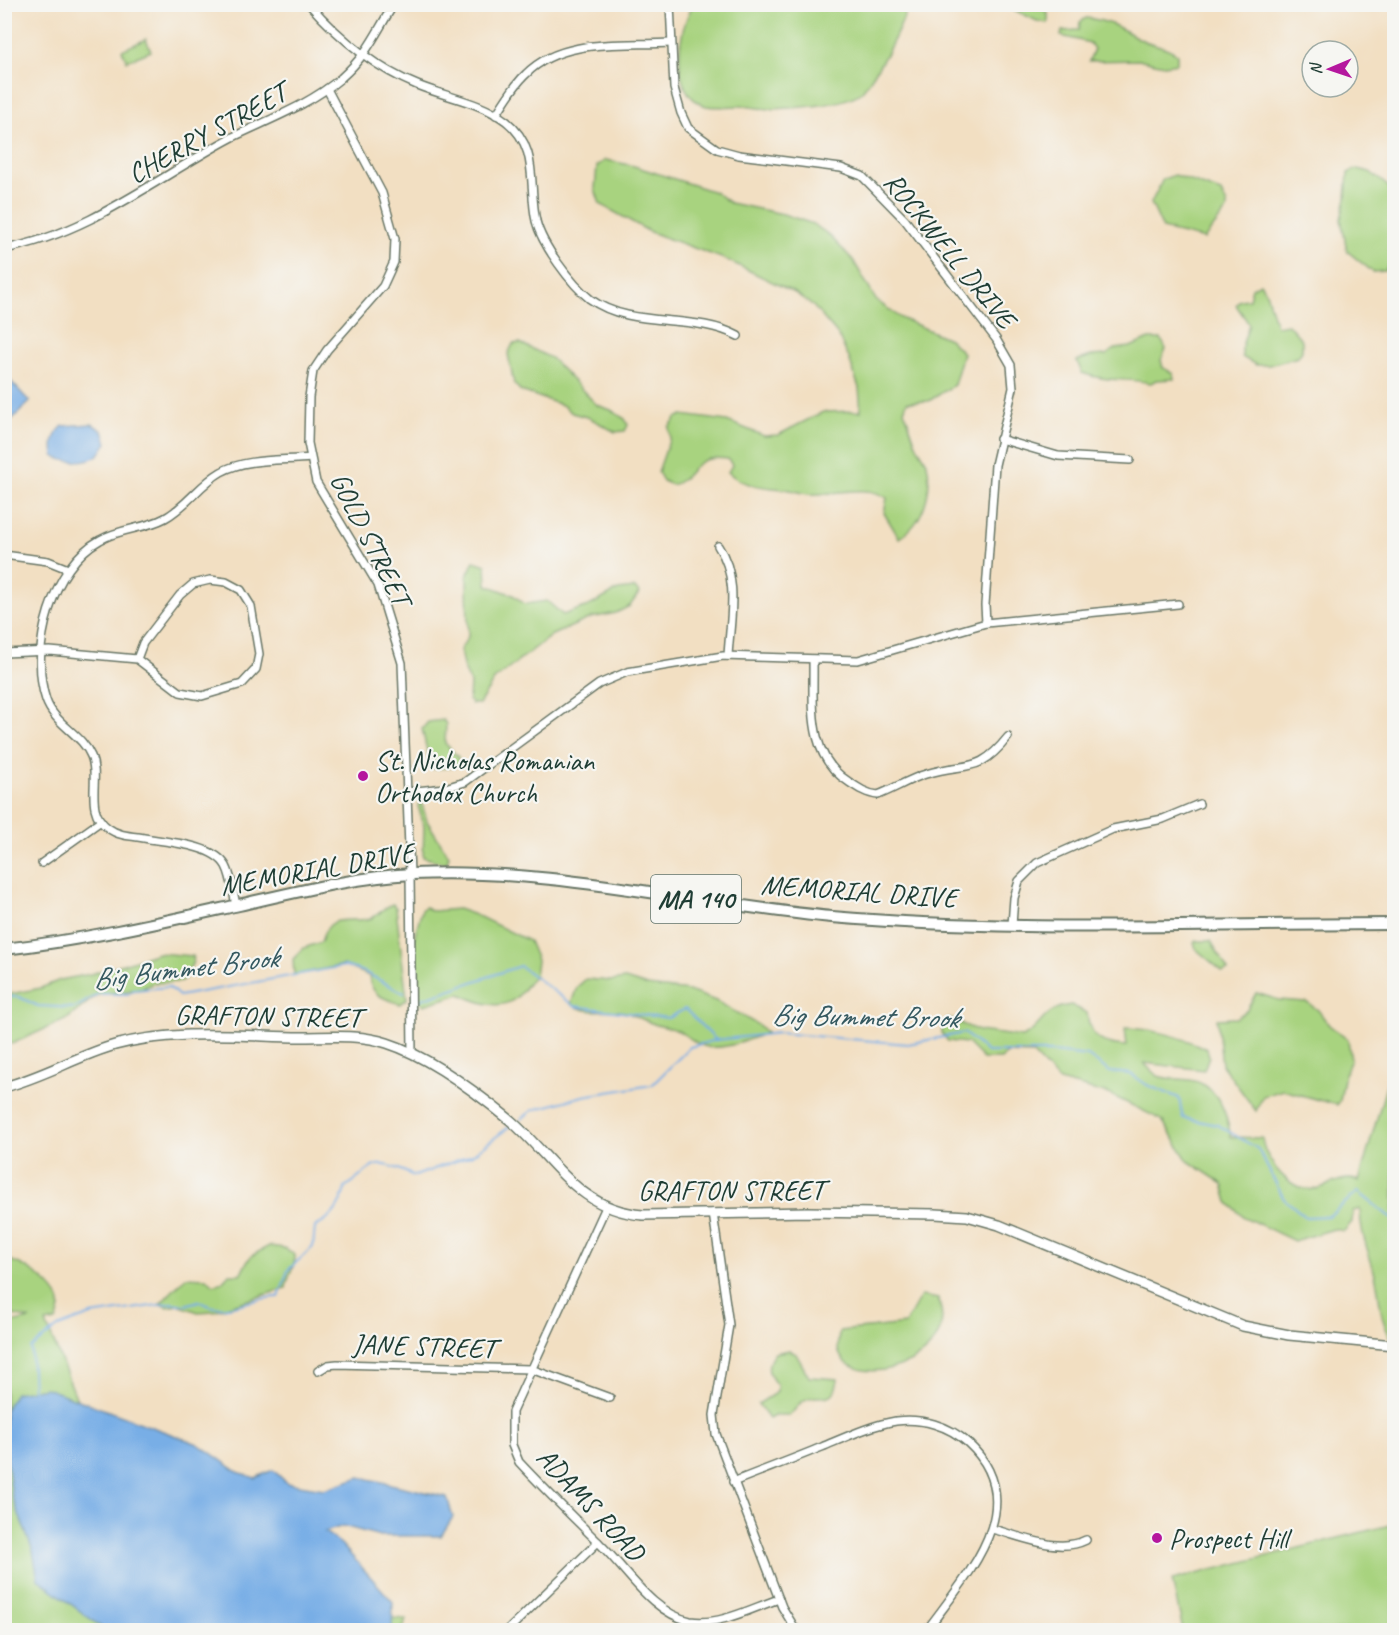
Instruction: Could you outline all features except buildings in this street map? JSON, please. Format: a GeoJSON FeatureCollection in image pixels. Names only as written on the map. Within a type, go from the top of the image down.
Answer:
{"type":"FeatureCollection","features":[{"type":"Feature","properties":{"kind":"main road","name":"MEMORIAL DRIVE"},"geometry":{"type":"LineString","coordinates":[[4,949],[108,933],[348,882],[410,874],[514,875],[828,916],[1012,925],[1395,924]]}},
{"type":"Feature","properties":{"kind":"street"},"geometry":{"type":"LineString","coordinates":[[309,4],[340,35],[382,68],[405,80],[496,115],[511,125],[526,146],[532,167],[536,217],[540,232],[550,251],[582,292],[598,304],[617,312],[721,328],[738,336]]}},
{"type":"Feature","properties":{"kind":"street","name":"CHERRY STREET"},"geometry":{"type":"LineString","coordinates":[[4,249],[61,232],[112,208],[235,136],[297,107],[327,88],[365,54],[394,4]]}},
{"type":"Feature","properties":{"kind":"street","name":"ROCKWELL DRIVE"},"geometry":{"type":"LineString","coordinates":[[670,4],[674,88],[688,128],[709,146],[739,155],[848,170],[870,182],[898,211],[1008,358],[1013,378],[1012,398],[1000,439],[994,474],[985,605],[986,623]]}},
{"type":"Feature","properties":{"kind":"street"},"geometry":{"type":"LineString","coordinates":[[496,115],[525,74],[556,54],[580,48],[671,43]]}},
{"type":"Feature","properties":{"kind":"street","name":"GOLD STREET"},"geometry":{"type":"LineString","coordinates":[[327,88],[382,193],[393,227],[395,253],[392,271],[383,286],[327,350],[313,371],[309,406],[310,458],[323,497],[378,585],[399,648],[404,676],[412,1053]]}},
{"type":"Feature","properties":{"kind":"street"},"geometry":{"type":"LineString","coordinates":[[1000,439],[1058,456],[1130,460]]}},
{"type":"Feature","properties":{"kind":"street"},"geometry":{"type":"LineString","coordinates":[[236,905],[227,867],[212,852],[118,833],[101,821],[93,804],[91,756],[49,708],[42,684],[40,651],[47,621],[68,568],[99,540],[121,530],[167,517],[221,472],[243,465],[310,458]]}},
{"type":"Feature","properties":{"kind":"street"},"geometry":{"type":"LineString","coordinates":[[718,546],[729,562],[731,576],[728,656]]}},
{"type":"Feature","properties":{"kind":"street"},"geometry":{"type":"LineString","coordinates":[[4,555],[48,561],[68,568]]}},
{"type":"Feature","properties":{"kind":"street"},"geometry":{"type":"LineString","coordinates":[[4,653],[40,651],[137,659],[185,695],[202,696],[242,684],[253,674],[258,662],[257,631],[251,606],[241,590],[226,582],[210,580],[193,584],[180,595],[143,643],[137,659]]}},
{"type":"Feature","properties":{"kind":"street"},"geometry":{"type":"LineString","coordinates":[[407,792],[455,786],[465,782],[612,676],[728,656],[845,662],[868,659],[986,623],[1178,604]]}},
{"type":"Feature","properties":{"kind":"street"},"geometry":{"type":"LineString","coordinates":[[813,660],[814,713],[820,752],[834,773],[871,795],[888,791],[927,774],[981,763],[995,753],[1008,737]]}},
{"type":"Feature","properties":{"kind":"street"},"geometry":{"type":"LineString","coordinates":[[1012,925],[1014,898],[1019,881],[1037,862],[1113,829],[1163,819],[1199,804]]}},
{"type":"Feature","properties":{"kind":"street"},"geometry":{"type":"LineString","coordinates":[[42,863],[101,821]]}},
{"type":"Feature","properties":{"kind":"street","name":"GRAFTON STREET"},"geometry":{"type":"LineString","coordinates":[[4,1086],[41,1076],[114,1046],[168,1037],[376,1040],[412,1053],[498,1110],[584,1195],[606,1208],[642,1215],[835,1212],[967,1216],[999,1225],[1243,1326],[1289,1335],[1395,1345]]}},
{"type":"Feature","properties":{"kind":"street","name":"ADAMS ROAD"},"geometry":{"type":"LineString","coordinates":[[606,1208],[512,1412],[513,1444],[519,1462],[663,1608],[690,1621],[723,1619],[779,1599]]}},
{"type":"Feature","properties":{"kind":"street"},"geometry":{"type":"LineString","coordinates":[[713,1214],[729,1325],[714,1425],[733,1482],[779,1599],[796,1630]]}},
{"type":"Feature","properties":{"kind":"street","name":"JANE STREET"},"geometry":{"type":"LineString","coordinates":[[318,1371],[328,1365],[337,1364],[531,1369],[610,1398]]}},
{"type":"Feature","properties":{"kind":"street"},"geometry":{"type":"LineString","coordinates":[[733,1482],[874,1426],[906,1420],[925,1422],[951,1431],[980,1456],[994,1491],[995,1510],[992,1529],[981,1555],[927,1630]]}},
{"type":"Feature","properties":{"kind":"street"},"geometry":{"type":"LineString","coordinates":[[992,1529],[1061,1546],[1076,1545],[1086,1540]]}},
{"type":"Feature","properties":{"kind":"street"},"geometry":{"type":"LineString","coordinates":[[508,1630],[598,1542]]}},
{"type":"Feature","properties":{"kind":"green space"},"geometry":{"type":"Polygon","coordinates":[[[693,4],[908,5],[889,49],[860,93],[830,104],[770,109],[706,106],[694,99],[686,89],[681,76],[681,45],[683,29],[693,4]]]}},
{"type":"Feature","properties":{"kind":"green space"},"geometry":{"type":"Polygon","coordinates":[[[1004,5],[1038,5],[1048,13],[1048,23],[1037,21],[1004,5]]]}},
{"type":"Feature","properties":{"kind":"green space"},"geometry":{"type":"Polygon","coordinates":[[[1086,18],[1107,23],[1168,49],[1177,54],[1177,63],[1164,65],[1142,60],[1089,61],[1094,49],[1090,43],[1061,36],[1062,31],[1079,30],[1080,22],[1086,18]]]}},
{"type":"Feature","properties":{"kind":"green space"},"geometry":{"type":"Polygon","coordinates":[[[146,39],[151,51],[127,61],[122,50],[146,39]]]}},
{"type":"Feature","properties":{"kind":"green space"},"geometry":{"type":"Polygon","coordinates":[[[606,160],[634,166],[715,192],[730,203],[783,214],[813,224],[829,235],[853,260],[876,300],[901,318],[949,339],[963,353],[954,385],[929,401],[907,402],[904,411],[917,446],[927,463],[929,474],[925,505],[908,532],[899,538],[884,513],[887,498],[878,494],[859,491],[808,494],[749,484],[728,472],[732,465],[728,459],[715,458],[699,463],[685,477],[672,485],[663,481],[658,472],[670,438],[669,427],[676,418],[682,415],[727,421],[764,436],[778,435],[823,412],[861,411],[859,388],[849,358],[837,334],[814,307],[795,293],[727,260],[650,232],[600,204],[595,189],[597,166],[606,160]]]}},
{"type":"Feature","properties":{"kind":"green space"},"geometry":{"type":"Polygon","coordinates":[[[1357,169],[1370,172],[1394,191],[1394,257],[1385,271],[1373,272],[1347,251],[1341,219],[1348,173],[1357,169]]]}},
{"type":"Feature","properties":{"kind":"green space"},"geometry":{"type":"Polygon","coordinates":[[[1175,175],[1221,192],[1227,205],[1227,210],[1204,239],[1163,229],[1151,203],[1163,179],[1175,175]]]}},
{"type":"Feature","properties":{"kind":"green space"},"geometry":{"type":"Polygon","coordinates":[[[1260,283],[1266,292],[1276,326],[1288,324],[1302,340],[1302,351],[1298,357],[1269,365],[1256,365],[1242,357],[1242,346],[1249,324],[1236,305],[1240,300],[1249,299],[1252,288],[1260,283]]]}},
{"type":"Feature","properties":{"kind":"green space"},"geometry":{"type":"Polygon","coordinates":[[[1149,339],[1161,339],[1166,349],[1161,360],[1163,368],[1173,373],[1174,379],[1156,380],[1151,383],[1099,378],[1082,373],[1077,361],[1091,356],[1106,355],[1114,349],[1130,347],[1149,339]]]}},
{"type":"Feature","properties":{"kind":"green space"},"geometry":{"type":"Polygon","coordinates":[[[520,343],[551,358],[597,405],[625,419],[628,425],[625,431],[615,432],[590,418],[572,413],[562,405],[521,391],[514,384],[508,354],[513,344],[520,343]]]}},
{"type":"Feature","properties":{"kind":"green space"},"geometry":{"type":"Polygon","coordinates":[[[474,561],[486,565],[487,585],[513,595],[525,604],[547,601],[563,615],[591,605],[618,590],[635,588],[639,593],[630,606],[616,613],[591,618],[552,635],[494,680],[479,704],[472,704],[469,700],[470,683],[460,650],[468,637],[467,576],[474,561]]]}},
{"type":"Feature","properties":{"kind":"green space"},"geometry":{"type":"Polygon","coordinates":[[[443,720],[446,724],[445,743],[458,757],[459,763],[455,767],[431,769],[422,729],[428,722],[443,720]]]}},
{"type":"Feature","properties":{"kind":"green space"},"geometry":{"type":"Polygon","coordinates":[[[421,801],[427,821],[449,856],[446,864],[423,857],[424,826],[418,806],[421,801]]]}},
{"type":"Feature","properties":{"kind":"green space"},"geometry":{"type":"Polygon","coordinates":[[[393,904],[396,908],[407,999],[400,1004],[383,998],[372,988],[369,976],[344,965],[294,975],[293,959],[304,948],[321,942],[329,926],[339,921],[371,918],[393,904]]]}},
{"type":"Feature","properties":{"kind":"green space"},"geometry":{"type":"Polygon","coordinates":[[[425,907],[433,911],[458,909],[478,916],[529,941],[537,960],[535,976],[519,995],[505,1004],[482,1003],[460,994],[424,1005],[417,1000],[414,938],[422,909],[425,907]]]}},
{"type":"Feature","properties":{"kind":"green space"},"geometry":{"type":"Polygon","coordinates":[[[1211,941],[1228,970],[1223,972],[1196,949],[1194,943],[1211,941]]]}},
{"type":"Feature","properties":{"kind":"green space"},"geometry":{"type":"Polygon","coordinates":[[[158,953],[193,956],[193,962],[185,978],[179,982],[153,983],[142,989],[97,995],[67,1019],[12,1044],[5,1039],[5,995],[41,988],[60,980],[91,974],[158,953]]]}},
{"type":"Feature","properties":{"kind":"green space"},"geometry":{"type":"Polygon","coordinates":[[[586,979],[612,981],[625,979],[647,986],[689,991],[716,1001],[760,1026],[766,1033],[730,1045],[703,1046],[676,1030],[628,1013],[614,1010],[586,1010],[571,1004],[577,987],[586,979]]]}},
{"type":"Feature","properties":{"kind":"green space"},"geometry":{"type":"Polygon","coordinates":[[[1256,993],[1279,1000],[1306,1002],[1318,1010],[1329,1025],[1348,1040],[1351,1060],[1345,1073],[1340,1101],[1337,1105],[1283,1090],[1263,1096],[1256,1111],[1222,1065],[1217,1019],[1236,1018],[1247,1010],[1256,993]]]}},
{"type":"Feature","properties":{"kind":"green space"},"geometry":{"type":"Polygon","coordinates":[[[1071,1005],[1087,1013],[1094,1035],[1104,1042],[1127,1046],[1125,1028],[1167,1034],[1207,1049],[1209,1056],[1204,1070],[1144,1063],[1158,1076],[1190,1080],[1208,1087],[1224,1109],[1231,1137],[1262,1138],[1274,1166],[1290,1182],[1299,1187],[1319,1188],[1349,1179],[1359,1181],[1388,1080],[1394,1084],[1394,1342],[1383,1320],[1376,1279],[1362,1228],[1360,1209],[1353,1211],[1352,1222],[1344,1231],[1334,1229],[1294,1241],[1242,1216],[1228,1202],[1223,1184],[1188,1161],[1162,1120],[1109,1094],[1059,1081],[1033,1054],[1007,1053],[1001,1059],[983,1059],[967,1043],[948,1041],[942,1034],[942,1023],[948,1018],[979,1031],[1022,1037],[1053,1011],[1071,1005]]]}},
{"type":"Feature","properties":{"kind":"green space"},"geometry":{"type":"Polygon","coordinates":[[[269,1246],[284,1248],[295,1255],[286,1288],[214,1311],[198,1312],[178,1305],[167,1307],[160,1304],[186,1277],[206,1278],[214,1285],[222,1282],[229,1274],[240,1274],[251,1256],[269,1246]]]}},
{"type":"Feature","properties":{"kind":"green space"},"geometry":{"type":"Polygon","coordinates":[[[5,1259],[20,1264],[37,1275],[57,1296],[60,1305],[56,1321],[46,1323],[160,1605],[406,1619],[403,1630],[5,1630],[5,1324],[30,1319],[5,1313],[5,1259]]]}},
{"type":"Feature","properties":{"kind":"green space"},"geometry":{"type":"Polygon","coordinates":[[[921,1296],[938,1299],[941,1324],[932,1344],[914,1359],[892,1368],[869,1370],[850,1365],[839,1352],[840,1331],[905,1324],[921,1296]]]}},
{"type":"Feature","properties":{"kind":"green space"},"geometry":{"type":"Polygon","coordinates":[[[789,1350],[796,1354],[809,1377],[838,1379],[836,1388],[830,1396],[809,1398],[803,1401],[790,1415],[776,1415],[769,1419],[758,1404],[777,1392],[777,1385],[769,1373],[769,1365],[775,1353],[789,1350]]]}},
{"type":"Feature","properties":{"kind":"green space"},"geometry":{"type":"Polygon","coordinates":[[[1394,1524],[1394,1630],[1183,1630],[1172,1580],[1394,1524]]]}},
{"type":"Feature","properties":{"kind":"water"},"geometry":{"type":"Polygon","coordinates":[[[5,375],[30,402],[5,426],[5,375]]]}},
{"type":"Feature","properties":{"kind":"water"},"geometry":{"type":"Polygon","coordinates":[[[92,424],[103,431],[107,443],[98,455],[88,460],[76,461],[54,456],[54,440],[63,426],[92,424]]]}},
{"type":"Feature","properties":{"kind":"water"},"geometry":{"type":"Polygon","coordinates":[[[46,1388],[198,1444],[238,1472],[255,1478],[273,1470],[287,1483],[324,1489],[360,1477],[447,1497],[453,1517],[441,1536],[380,1536],[343,1526],[325,1532],[341,1544],[393,1602],[392,1630],[105,1630],[38,1579],[33,1551],[12,1497],[5,1442],[5,1410],[15,1393],[46,1388]]]}},
{"type":"Feature","properties":{"kind":"waterway","name":"Big Bummet Brook"},"geometry":{"type":"LineString","coordinates":[[4,997],[19,997],[38,1006],[75,1008],[98,994],[128,994],[134,990],[169,987],[179,996],[345,966],[364,972],[404,993]]}},
{"type":"Feature","properties":{"kind":"waterway","name":"Big Bummet Brook"},"geometry":{"type":"LineString","coordinates":[[419,1000],[520,966],[574,1006],[668,1018],[685,1009],[716,1040],[779,1033],[908,1044],[964,1033],[987,1052],[1053,1052],[1088,1056],[1110,1072],[1131,1074],[1147,1085],[1179,1098],[1183,1118],[1218,1125],[1258,1149],[1284,1199],[1306,1217],[1329,1216],[1358,1192],[1394,1220]]}},
{"type":"Feature","properties":{"kind":"waterway"},"geometry":{"type":"LineString","coordinates":[[521,1119],[533,1110],[583,1096],[652,1085],[690,1047],[715,1040]]}},
{"type":"Feature","properties":{"kind":"waterway"},"geometry":{"type":"LineString","coordinates":[[33,1393],[31,1348],[58,1327],[91,1315],[172,1303],[185,1305],[199,1301],[209,1306],[228,1307],[279,1297],[288,1270],[313,1247],[315,1227],[327,1220],[335,1211],[346,1186],[370,1168],[384,1165],[415,1176],[472,1155],[509,1127]]}},
{"type":"Feature","properties":{"kind":"place","name":"St. Nicholas Romanian Orthodox Church"},"geometry":{"type":"Point","coordinates":[363,776]}},
{"type":"Feature","properties":{"kind":"place","name":"Prospect Hill"},"geometry":{"type":"Point","coordinates":[1157,1538]}}]}
